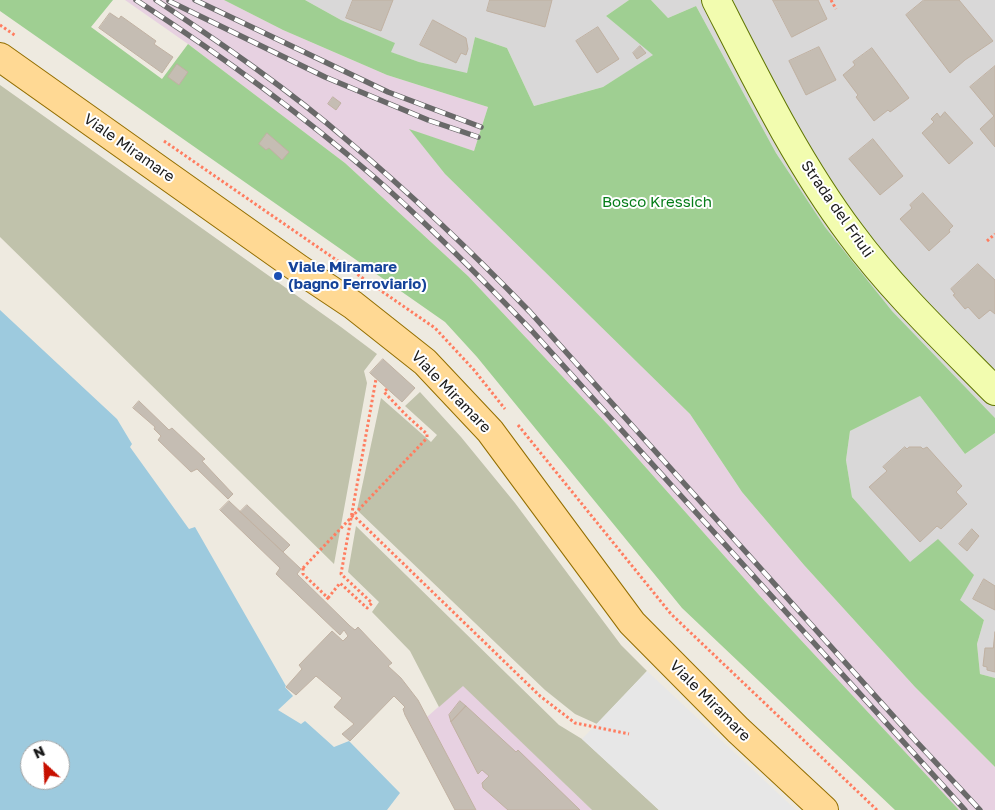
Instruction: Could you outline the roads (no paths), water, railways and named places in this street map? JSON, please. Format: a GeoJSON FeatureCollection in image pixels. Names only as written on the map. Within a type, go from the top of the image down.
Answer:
{"type":"FeatureCollection","features":[{"type":"Feature","properties":{"kind":"main road","name":"Strada del Friuli"},"geometry":{"type":"LineString","coordinates":[[716,0],[792,145],[846,227],[864,251],[904,296],[995,391]]}},
{"type":"Feature","properties":{"kind":"main road","name":"Viale Miramare"},"geometry":{"type":"LineString","coordinates":[[0,57],[299,269],[353,305],[425,362],[490,432],[632,623],[738,730],[824,810]]}},
{"type":"Feature","properties":{"kind":"water"},"geometry":{"type":"Polygon","coordinates":[[[0,310],[117,419],[132,444],[130,447],[189,529],[195,527],[285,687],[293,696],[278,710],[301,724],[305,721],[334,747],[349,741],[400,793],[387,810],[0,810],[0,310]]]}},
{"type":"Feature","properties":{"kind":"railway"},"geometry":{"type":"LineString","coordinates":[[136,0],[198,41],[288,107],[346,153],[415,214],[454,252],[532,331],[965,810]]}},
{"type":"Feature","properties":{"kind":"railway"},"geometry":{"type":"LineString","coordinates":[[156,0],[302,103],[372,161],[486,268],[530,312],[980,810]]}},
{"type":"Feature","properties":{"kind":"railway"},"geometry":{"type":"LineString","coordinates":[[195,0],[388,92],[481,127]]}},
{"type":"Feature","properties":{"kind":"railway"},"geometry":{"type":"LineString","coordinates":[[169,1],[325,77],[428,120],[478,137]]}},
{"type":"Feature","properties":{"kind":"place","name":"Viale Miramare (bagno Ferroviario)"},"geometry":{"type":"Point","coordinates":[278,276]}},
{"type":"Feature","properties":{"kind":"park label","name":"Bosco Kressich"},"geometry":{"type":"Point","coordinates":[657,202]}}]}
